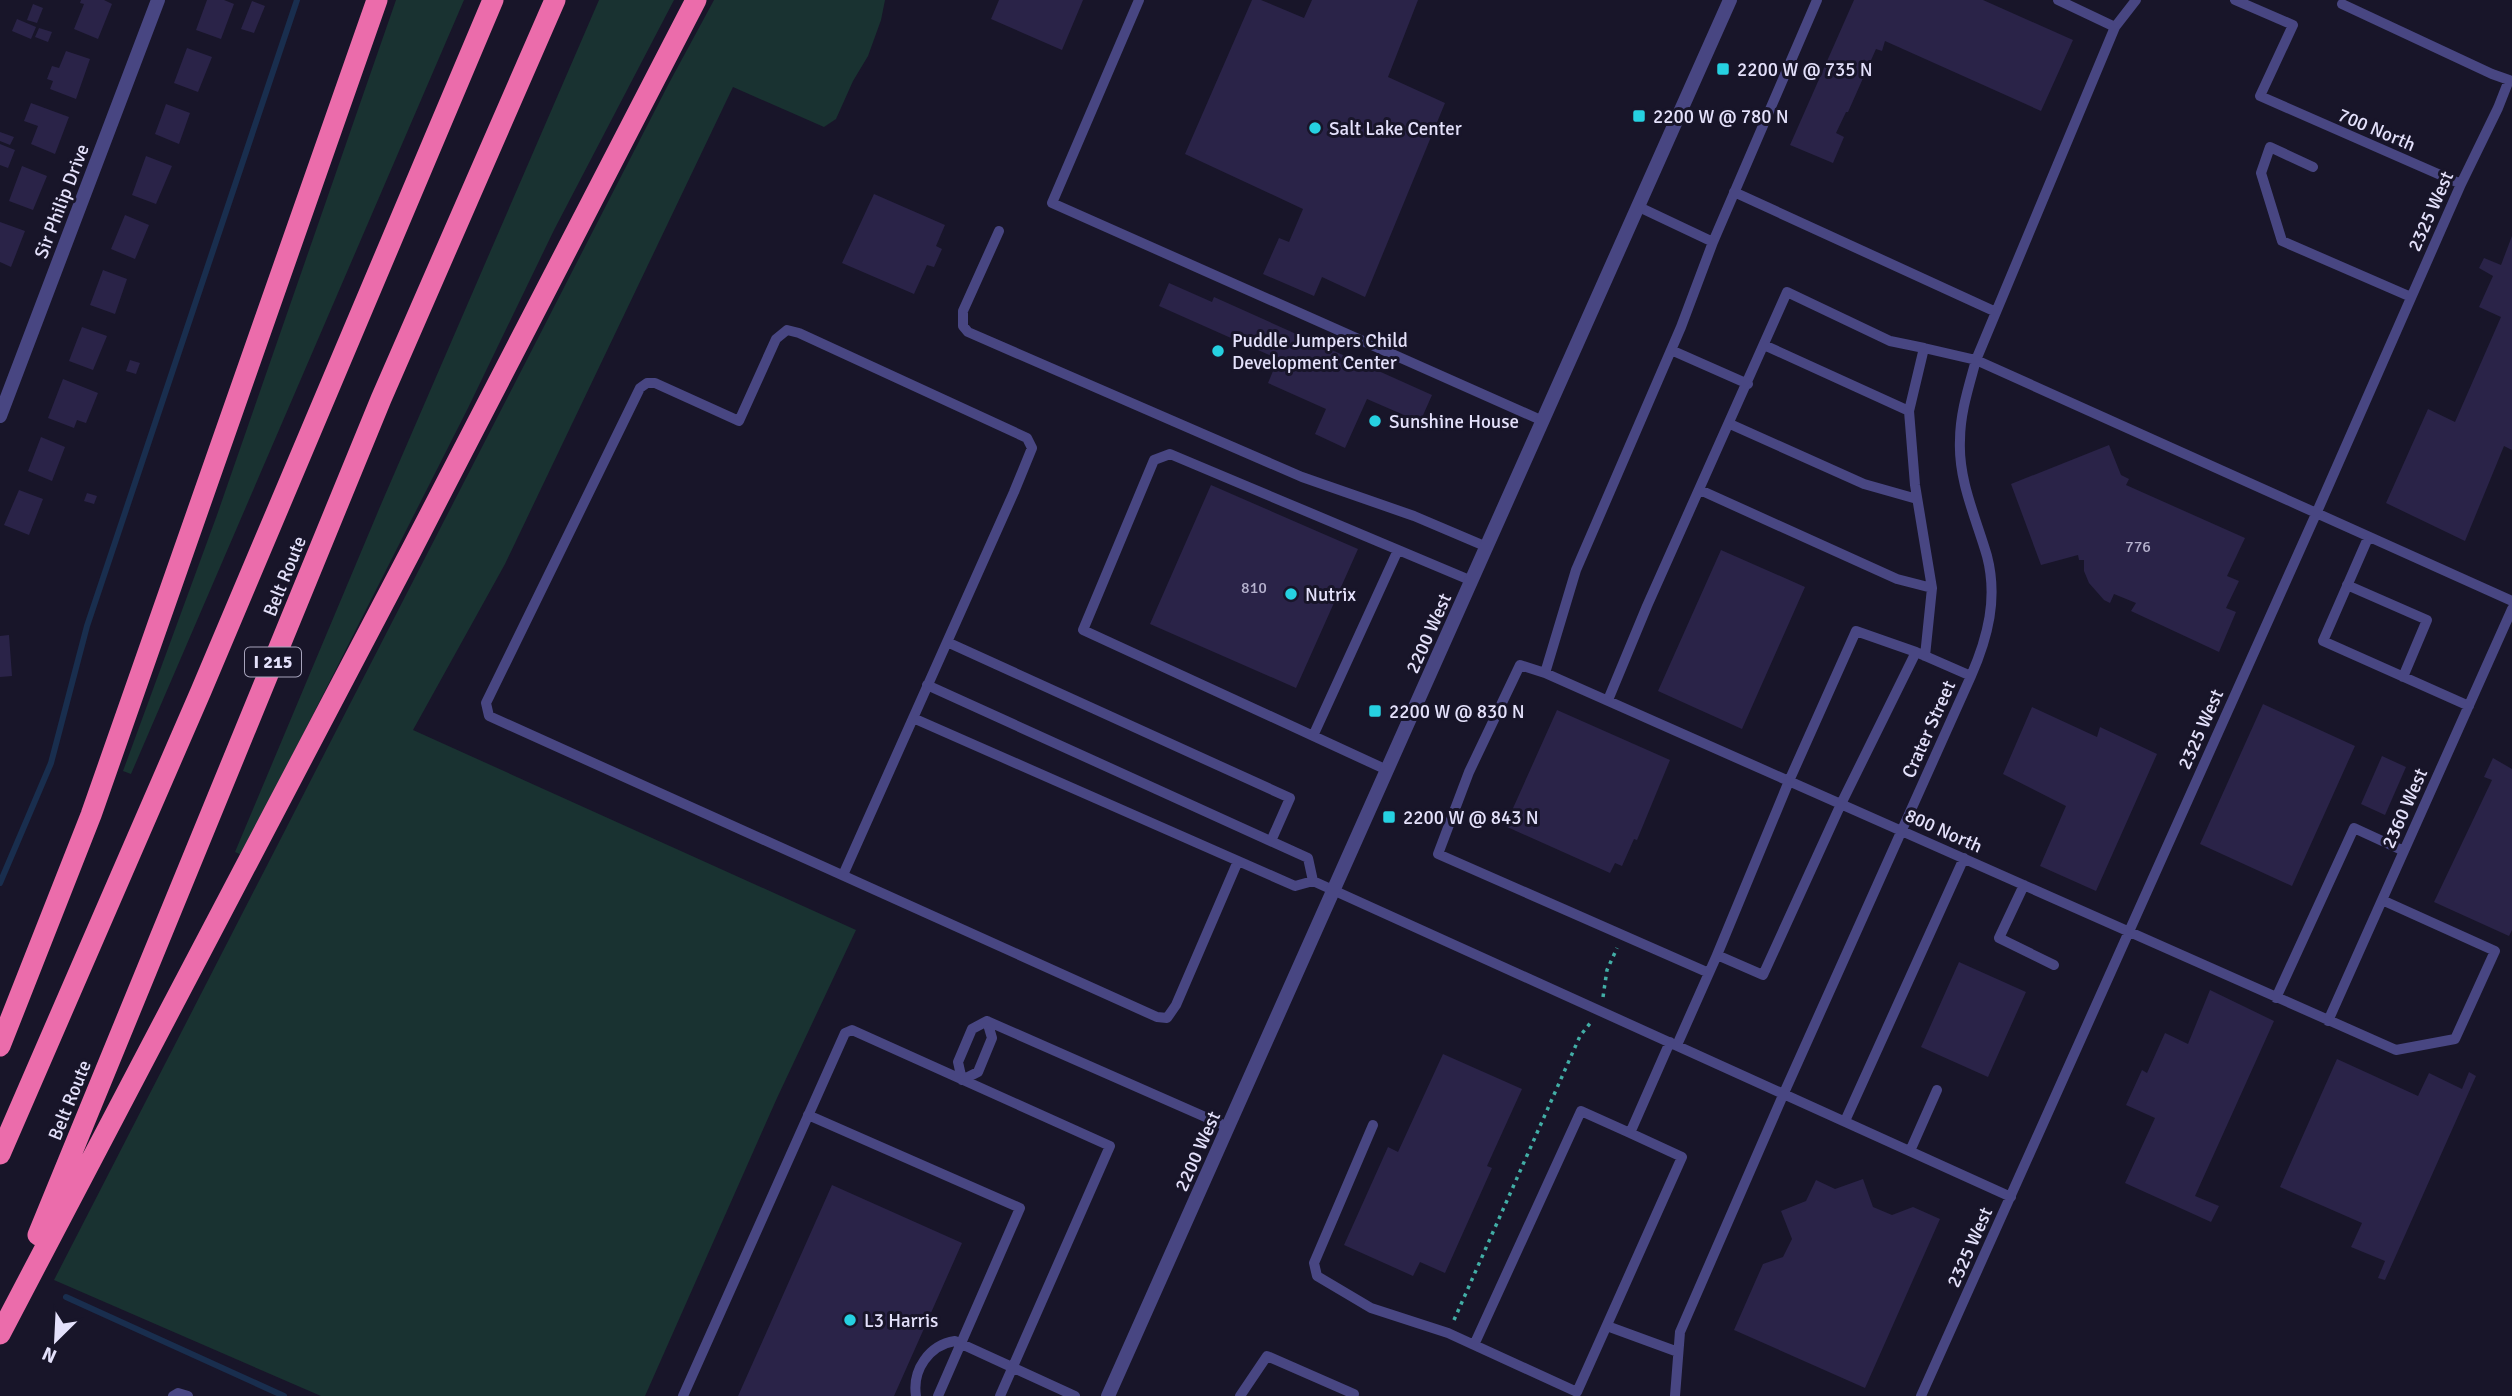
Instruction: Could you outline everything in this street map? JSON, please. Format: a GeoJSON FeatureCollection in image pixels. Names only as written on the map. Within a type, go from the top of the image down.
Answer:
{"type":"FeatureCollection","features":[{"type":"Feature","properties":{"kind":"highway"},"geometry":{"type":"LineString","coordinates":[[0,1046],[91,815],[377,0]]}},
{"type":"Feature","properties":{"kind":"highway","name":"Belt Route"},"geometry":{"type":"LineString","coordinates":[[0,1154],[206,679],[493,0]]}},
{"type":"Feature","properties":{"kind":"highway","name":"Belt Route"},"geometry":{"type":"LineString","coordinates":[[0,1328],[375,412],[555,0]]}},
{"type":"Feature","properties":{"kind":"highway"},"geometry":{"type":"LineString","coordinates":[[0,1334],[412,549],[696,0]]}},
{"type":"Feature","properties":{"kind":"street","name":"Sir Philip Drive"},"geometry":{"type":"LineString","coordinates":[[0,416],[158,0]]}},
{"type":"Feature","properties":{"kind":"street","name":"2200 West"},"geometry":{"type":"LineString","coordinates":[[1108,1396],[1730,0]]}},
{"type":"Feature","properties":{"kind":"lane"},"geometry":{"type":"LineString","coordinates":[[1139,0],[1052,203],[1543,421]]}},
{"type":"Feature","properties":{"kind":"lane"},"geometry":{"type":"LineString","coordinates":[[1709,973],[1438,854],[1469,772],[1520,665],[1545,673],[1576,570],[1671,350],[1713,242],[1816,0]]}},
{"type":"Feature","properties":{"kind":"lane"},"geometry":{"type":"LineString","coordinates":[[2058,0],[2115,27]]}},
{"type":"Feature","properties":{"kind":"lane","name":"Crater Street"},"geometry":{"type":"LineString","coordinates":[[1675,1396],[1680,1332],[1982,651],[1992,607],[1989,569],[1962,469],[1959,440],[1964,407],[1976,360],[2115,27],[2136,0]]}},
{"type":"Feature","properties":{"kind":"lane","name":"700 North"},"geometry":{"type":"LineString","coordinates":[[2235,0],[2293,25],[2260,96],[2460,184]]}},
{"type":"Feature","properties":{"kind":"lane"},"geometry":{"type":"LineString","coordinates":[[2342,4],[2511,80]]}},
{"type":"Feature","properties":{"kind":"lane","name":"2325 West"},"geometry":{"type":"LineString","coordinates":[[1921,1396],[2316,514],[2460,184],[2511,80]]}},
{"type":"Feature","properties":{"kind":"lane"},"geometry":{"type":"LineString","coordinates":[[2313,167],[2270,147],[2261,173],[2282,241],[2411,297]]}},
{"type":"Feature","properties":{"kind":"lane"},"geometry":{"type":"LineString","coordinates":[[1734,192],[1996,312]]}},
{"type":"Feature","properties":{"kind":"lane"},"geometry":{"type":"LineString","coordinates":[[1639,207],[1713,242]]}},
{"type":"Feature","properties":{"kind":"lane"},"geometry":{"type":"LineString","coordinates":[[999,231],[963,311],[963,326],[968,332],[1302,477],[1414,516],[1487,547]]}},
{"type":"Feature","properties":{"kind":"lane"},"geometry":{"type":"LineString","coordinates":[[1608,701],[1647,606],[1787,292],[1890,341],[1976,360],[2512,601]]}},
{"type":"Feature","properties":{"kind":"lane"},"geometry":{"type":"LineString","coordinates":[[843,875],[1032,448],[1027,438],[799,333],[786,330],[776,339],[739,421],[655,383],[647,383],[640,388],[486,703],[489,716],[1157,1017],[1167,1018],[1176,1005],[1238,861]]}},
{"type":"Feature","properties":{"kind":"lane"},"geometry":{"type":"LineString","coordinates":[[1764,345],[1909,411]]}},
{"type":"Feature","properties":{"kind":"lane"},"geometry":{"type":"LineString","coordinates":[[1717,955],[1763,975],[1841,804],[1921,654],[1932,588],[1917,499],[1909,411],[1924,348]]}},
{"type":"Feature","properties":{"kind":"lane"},"geometry":{"type":"LineString","coordinates":[[1671,350],[1748,384]]}},
{"type":"Feature","properties":{"kind":"lane"},"geometry":{"type":"LineString","coordinates":[[1730,424],[1864,484],[1917,499]]}},
{"type":"Feature","properties":{"kind":"lane"},"geometry":{"type":"LineString","coordinates":[[1387,770],[1083,630],[1154,460],[1170,454],[1472,581]]}},
{"type":"Feature","properties":{"kind":"lane"},"geometry":{"type":"LineString","coordinates":[[1700,490],[1897,579],[1932,588]]}},
{"type":"Feature","properties":{"kind":"lane"},"geometry":{"type":"LineString","coordinates":[[2368,538],[2323,641],[2469,706]]}},
{"type":"Feature","properties":{"kind":"lane"},"geometry":{"type":"LineString","coordinates":[[1313,736],[1398,550]]}},
{"type":"Feature","properties":{"kind":"lane"},"geometry":{"type":"LineString","coordinates":[[2347,585],[2427,620],[2403,677]]}},
{"type":"Feature","properties":{"kind":"lane","name":"2360 West"},"geometry":{"type":"LineString","coordinates":[[2328,1021],[2512,609]]}},
{"type":"Feature","properties":{"kind":"lane"},"geometry":{"type":"LineString","coordinates":[[1630,1133],[1709,973],[1789,780],[1856,631],[1921,654],[1971,676]]}},
{"type":"Feature","properties":{"kind":"lane"},"geometry":{"type":"LineString","coordinates":[[947,642],[1290,798],[1271,841]]}},
{"type":"Feature","properties":{"kind":"lane","name":"800 North"},"geometry":{"type":"LineString","coordinates":[[1545,673],[2396,1050],[2455,1039],[2495,951],[2382,900]]}},
{"type":"Feature","properties":{"kind":"lane"},"geometry":{"type":"LineString","coordinates":[[927,685],[1308,858],[1313,881]]}},
{"type":"Feature","properties":{"kind":"lane"},"geometry":{"type":"LineString","coordinates":[[913,718],[1295,886],[1313,881],[2011,1196]]}},
{"type":"Feature","properties":{"kind":"lane"},"geometry":{"type":"LineString","coordinates":[[2276,998],[2354,828],[2404,851]]}},
{"type":"Feature","properties":{"kind":"lane"},"geometry":{"type":"LineString","coordinates":[[1845,1121],[1964,859]]}},
{"type":"Feature","properties":{"kind":"lane"},"geometry":{"type":"LineString","coordinates":[[2024,886],[1999,938],[2054,965]]}},
{"type":"Feature","properties":{"kind":"lane"},"geometry":{"type":"LineString","coordinates":[[987,1021],[1228,1127]]}},
{"type":"Feature","properties":{"kind":"lane"},"geometry":{"type":"LineString","coordinates":[[962,1080],[978,1072],[992,1038],[987,1021]]}},
{"type":"Feature","properties":{"kind":"lane"},"geometry":{"type":"LineString","coordinates":[[962,1080],[957,1062],[972,1029],[987,1021]]}},
{"type":"Feature","properties":{"kind":"lane"},"geometry":{"type":"LineString","coordinates":[[683,1396],[845,1033],[852,1030],[1110,1146],[1000,1396]]}},
{"type":"Feature","properties":{"kind":"lane"},"geometry":{"type":"LineString","coordinates":[[1910,1151],[1937,1090]]}},
{"type":"Feature","properties":{"kind":"lane"},"geometry":{"type":"LineString","coordinates":[[1373,1125],[1314,1263],[1317,1276],[1371,1308],[1421,1323],[1577,1392],[1682,1157],[1581,1111],[1474,1345]]}},
{"type":"Feature","properties":{"kind":"lane"},"geometry":{"type":"LineString","coordinates":[[808,1115],[1020,1208],[938,1396]]}},
{"type":"Feature","properties":{"kind":"lane"},"geometry":{"type":"LineString","coordinates":[[1607,1326],[1678,1352]]}},
{"type":"Feature","properties":{"kind":"lane"},"geometry":{"type":"LineString","coordinates":[[916,1396],[918,1371],[930,1352],[944,1343],[954,1341],[1075,1396]]}},
{"type":"Feature","properties":{"kind":"lane"},"geometry":{"type":"LineString","coordinates":[[1240,1396],[1267,1356],[1355,1395]]}},
{"type":"Feature","properties":{"kind":"lane"},"geometry":{"type":"LineString","coordinates":[[173,1396],[178,1393],[188,1396]]}},
{"type":"Feature","properties":{"kind":"path"},"geometry":{"type":"LineString","coordinates":[[1453,1322],[1580,1036],[1601,1011],[1607,970],[1623,935]]}},
{"type":"Feature","properties":{"kind":"green space"},"geometry":{"type":"Polygon","coordinates":[[[396,0],[464,0],[131,774],[123,771],[217,515],[396,0]]]}},
{"type":"Feature","properties":{"kind":"green space"},"geometry":{"type":"Polygon","coordinates":[[[599,0],[674,0],[554,230],[468,408],[242,855],[235,852],[382,502],[599,0]]]}},
{"type":"Feature","properties":{"kind":"green space"},"geometry":{"type":"Polygon","coordinates":[[[714,0],[885,0],[868,56],[836,119],[824,127],[733,87],[505,564],[413,730],[856,930],[777,1098],[645,1396],[321,1396],[54,1280],[714,0]]]}},
{"type":"Feature","properties":{"kind":"building"},"geometry":{"type":"Polygon","coordinates":[[[81,0],[104,0],[112,4],[98,39],[74,29],[84,4],[80,3],[81,0]]]}},
{"type":"Feature","properties":{"kind":"building"},"geometry":{"type":"Polygon","coordinates":[[[207,0],[224,0],[234,4],[221,39],[196,30],[207,0]]]}},
{"type":"Feature","properties":{"kind":"building"},"geometry":{"type":"Polygon","coordinates":[[[999,0],[1083,0],[1062,50],[991,19],[999,0]]]}},
{"type":"Feature","properties":{"kind":"building","name":"Salt Lake Center"},"geometry":{"type":"Polygon","coordinates":[[[1252,0],[1261,0],[1304,18],[1312,0],[1418,0],[1388,77],[1445,103],[1365,297],[1322,277],[1314,296],[1263,274],[1279,238],[1289,242],[1303,209],[1185,154],[1252,0]]]}},
{"type":"Feature","properties":{"kind":"building"},"geometry":{"type":"Polygon","coordinates":[[[1854,0],[1983,0],[2073,40],[2041,111],[1885,41],[1882,51],[1876,49],[1836,133],[1844,137],[1833,163],[1790,145],[1854,0]]]}},
{"type":"Feature","properties":{"kind":"building"},"geometry":{"type":"Polygon","coordinates":[[[252,1],[265,6],[254,33],[241,29],[252,1]]]}},
{"type":"Feature","properties":{"kind":"building"},"geometry":{"type":"Polygon","coordinates":[[[33,4],[43,8],[37,23],[27,20],[33,4]]]}},
{"type":"Feature","properties":{"kind":"building"},"geometry":{"type":"Polygon","coordinates":[[[17,19],[36,27],[31,39],[12,31],[17,19]]]}},
{"type":"Feature","properties":{"kind":"building"},"geometry":{"type":"Polygon","coordinates":[[[39,28],[52,32],[48,42],[35,37],[39,28]]]}},
{"type":"Feature","properties":{"kind":"building"},"geometry":{"type":"Polygon","coordinates":[[[187,48],[212,57],[198,92],[174,83],[187,48]]]}},
{"type":"Feature","properties":{"kind":"building"},"geometry":{"type":"Polygon","coordinates":[[[66,51],[90,59],[76,99],[50,89],[53,81],[47,79],[52,66],[59,68],[66,51]]]}},
{"type":"Feature","properties":{"kind":"building"},"geometry":{"type":"Polygon","coordinates":[[[31,103],[69,117],[55,154],[31,144],[38,126],[24,121],[31,103]]]}},
{"type":"Feature","properties":{"kind":"building"},"geometry":{"type":"Polygon","coordinates":[[[166,104],[190,113],[179,144],[155,134],[166,104]]]}},
{"type":"Feature","properties":{"kind":"building"},"geometry":{"type":"Polygon","coordinates":[[[0,132],[14,137],[10,145],[0,141],[0,132]]]}},
{"type":"Feature","properties":{"kind":"building"},"geometry":{"type":"Polygon","coordinates":[[[0,144],[15,150],[8,168],[0,165],[0,144]]]}},
{"type":"Feature","properties":{"kind":"building"},"geometry":{"type":"Polygon","coordinates":[[[146,156],[172,166],[156,204],[132,195],[146,156]]]}},
{"type":"Feature","properties":{"kind":"building"},"geometry":{"type":"Polygon","coordinates":[[[22,166],[47,176],[33,210],[9,201],[22,166]]]}},
{"type":"Feature","properties":{"kind":"building"},"geometry":{"type":"Polygon","coordinates":[[[874,194],[945,225],[936,246],[942,249],[934,267],[927,265],[914,294],[842,263],[874,194]]]}},
{"type":"Feature","properties":{"kind":"building"},"geometry":{"type":"Polygon","coordinates":[[[125,215],[149,225],[135,259],[111,249],[125,215]]]}},
{"type":"Feature","properties":{"kind":"building"},"geometry":{"type":"Polygon","coordinates":[[[0,222],[25,231],[11,267],[0,262],[0,222]]]}},
{"type":"Feature","properties":{"kind":"building"},"geometry":{"type":"Polygon","coordinates":[[[2512,236],[2512,450],[2504,446],[2465,541],[2386,503],[2428,409],[2455,422],[2501,317],[2479,307],[2493,276],[2479,268],[2484,258],[2501,265],[2512,236]]]}},
{"type":"Feature","properties":{"kind":"building"},"geometry":{"type":"Polygon","coordinates":[[[103,270],[127,279],[115,314],[90,305],[103,270]]]}},
{"type":"Feature","properties":{"kind":"building"},"geometry":{"type":"Polygon","coordinates":[[[1169,283],[1212,302],[1214,297],[1432,395],[1420,422],[1367,399],[1345,448],[1315,434],[1326,409],[1268,383],[1278,359],[1159,306],[1169,283]]]}},
{"type":"Feature","properties":{"kind":"building"},"geometry":{"type":"Polygon","coordinates":[[[82,327],[107,336],[93,370],[69,361],[82,327]]]}},
{"type":"Feature","properties":{"kind":"building"},"geometry":{"type":"Polygon","coordinates":[[[130,360],[140,363],[136,374],[126,371],[130,360]]]}},
{"type":"Feature","properties":{"kind":"building"},"geometry":{"type":"Polygon","coordinates":[[[63,379],[98,393],[86,423],[77,420],[74,428],[48,418],[63,379]]]}},
{"type":"Feature","properties":{"kind":"building"},"geometry":{"type":"Polygon","coordinates":[[[41,437],[65,447],[52,481],[28,471],[41,437]]]}},
{"type":"Feature","properties":{"kind":"building"},"geometry":{"type":"Polygon","coordinates":[[[2109,445],[2121,475],[2129,479],[2126,485],[2245,538],[2227,576],[2239,581],[2226,608],[2236,612],[2219,652],[2131,611],[2136,603],[2114,594],[2110,603],[2104,600],[2089,583],[2084,571],[2084,560],[2079,560],[2078,555],[2041,565],[2011,484],[2109,445]]]}},
{"type":"Feature","properties":{"kind":"building"},"geometry":{"type":"Polygon","coordinates":[[[1211,485],[1358,549],[1296,688],[1150,624],[1211,485]]]}},
{"type":"Feature","properties":{"kind":"building"},"geometry":{"type":"Polygon","coordinates":[[[19,490],[43,499],[29,535],[4,525],[19,490]]]}},
{"type":"Feature","properties":{"kind":"building"},"geometry":{"type":"Polygon","coordinates":[[[87,493],[97,496],[94,504],[84,501],[87,493]]]}},
{"type":"Feature","properties":{"kind":"building"},"geometry":{"type":"Polygon","coordinates":[[[1721,550],[1805,587],[1742,729],[1658,691],[1721,550]]]}},
{"type":"Feature","properties":{"kind":"building"},"geometry":{"type":"Polygon","coordinates":[[[9,635],[12,676],[0,677],[0,636],[9,635]]]}},
{"type":"Feature","properties":{"kind":"building"},"geometry":{"type":"Polygon","coordinates":[[[2263,704],[2355,746],[2292,886],[2200,844],[2263,704]]]}},
{"type":"Feature","properties":{"kind":"building"},"geometry":{"type":"Polygon","coordinates":[[[2032,707],[2097,737],[2100,727],[2157,754],[2096,891],[2040,866],[2066,806],[2003,774],[2032,707]]]}},
{"type":"Feature","properties":{"kind":"building"},"geometry":{"type":"Polygon","coordinates":[[[1557,710],[1670,760],[1637,840],[1634,839],[1622,866],[1615,863],[1610,873],[1505,826],[1557,710]]]}},
{"type":"Feature","properties":{"kind":"building"},"geometry":{"type":"Polygon","coordinates":[[[2382,756],[2406,767],[2385,815],[2361,804],[2382,756]]]}},
{"type":"Feature","properties":{"kind":"building"},"geometry":{"type":"Polygon","coordinates":[[[2493,758],[2512,769],[2512,930],[2509,936],[2434,902],[2492,780],[2484,777],[2493,758]]]}},
{"type":"Feature","properties":{"kind":"building"},"geometry":{"type":"Polygon","coordinates":[[[1959,962],[2026,992],[1988,1077],[1921,1047],[1959,962]]]}},
{"type":"Feature","properties":{"kind":"building"},"geometry":{"type":"Polygon","coordinates":[[[2210,990],[2274,1021],[2195,1196],[2219,1206],[2211,1222],[2125,1183],[2155,1118],[2126,1105],[2142,1070],[2147,1073],[2165,1033],[2188,1044],[2210,990]]]}},
{"type":"Feature","properties":{"kind":"building"},"geometry":{"type":"Polygon","coordinates":[[[1443,1054],[1522,1089],[1487,1166],[1492,1168],[1445,1273],[1420,1262],[1413,1276],[1344,1245],[1388,1147],[1398,1152],[1443,1054]]]}},
{"type":"Feature","properties":{"kind":"building"},"geometry":{"type":"Polygon","coordinates":[[[2337,1059],[2418,1096],[2429,1073],[2462,1089],[2469,1072],[2476,1076],[2385,1280],[2378,1278],[2385,1261],[2351,1247],[2362,1223],[2280,1187],[2337,1059]]]}},
{"type":"Feature","properties":{"kind":"building"},"geometry":{"type":"Polygon","coordinates":[[[1863,1179],[1873,1207],[1892,1215],[1913,1207],[1940,1219],[1865,1388],[1734,1330],[1763,1264],[1783,1257],[1792,1239],[1781,1211],[1806,1201],[1816,1180],[1835,1189],[1863,1179]]]}},
{"type":"Feature","properties":{"kind":"building","name":"L3 Harris"},"geometry":{"type":"Polygon","coordinates":[[[832,1185],[962,1243],[894,1396],[738,1396],[832,1185]]]}},
{"type":"Feature","properties":{"kind":"waterway"},"geometry":{"type":"LineString","coordinates":[[0,883],[51,763],[87,626],[297,0]]}},
{"type":"Feature","properties":{"kind":"waterway"},"geometry":{"type":"LineString","coordinates":[[66,1297],[284,1396]]}},
{"type":"Feature","properties":{"kind":"place","name":"2200 W @ 735 N"},"geometry":{"type":"Point","coordinates":[1723,69]}},
{"type":"Feature","properties":{"kind":"place","name":"2200 W @ 780 N"},"geometry":{"type":"Point","coordinates":[1639,116]}},
{"type":"Feature","properties":{"kind":"place","name":"Salt Lake Center"},"geometry":{"type":"Point","coordinates":[1315,128]}},
{"type":"Feature","properties":{"kind":"place","name":"Puddle Jumpers Child Development Center"},"geometry":{"type":"Point","coordinates":[1218,351]}},
{"type":"Feature","properties":{"kind":"place","name":"Sunshine House"},"geometry":{"type":"Point","coordinates":[1375,421]}},
{"type":"Feature","properties":{"kind":"place","name":"Nutrix"},"geometry":{"type":"Point","coordinates":[1291,594]}},
{"type":"Feature","properties":{"kind":"place","name":"2200 W @ 830 N"},"geometry":{"type":"Point","coordinates":[1375,711]}},
{"type":"Feature","properties":{"kind":"place","name":"2200 W @ 843 N"},"geometry":{"type":"Point","coordinates":[1389,817]}},
{"type":"Feature","properties":{"kind":"place","name":"L3 Harris"},"geometry":{"type":"Point","coordinates":[850,1320]}}]}
